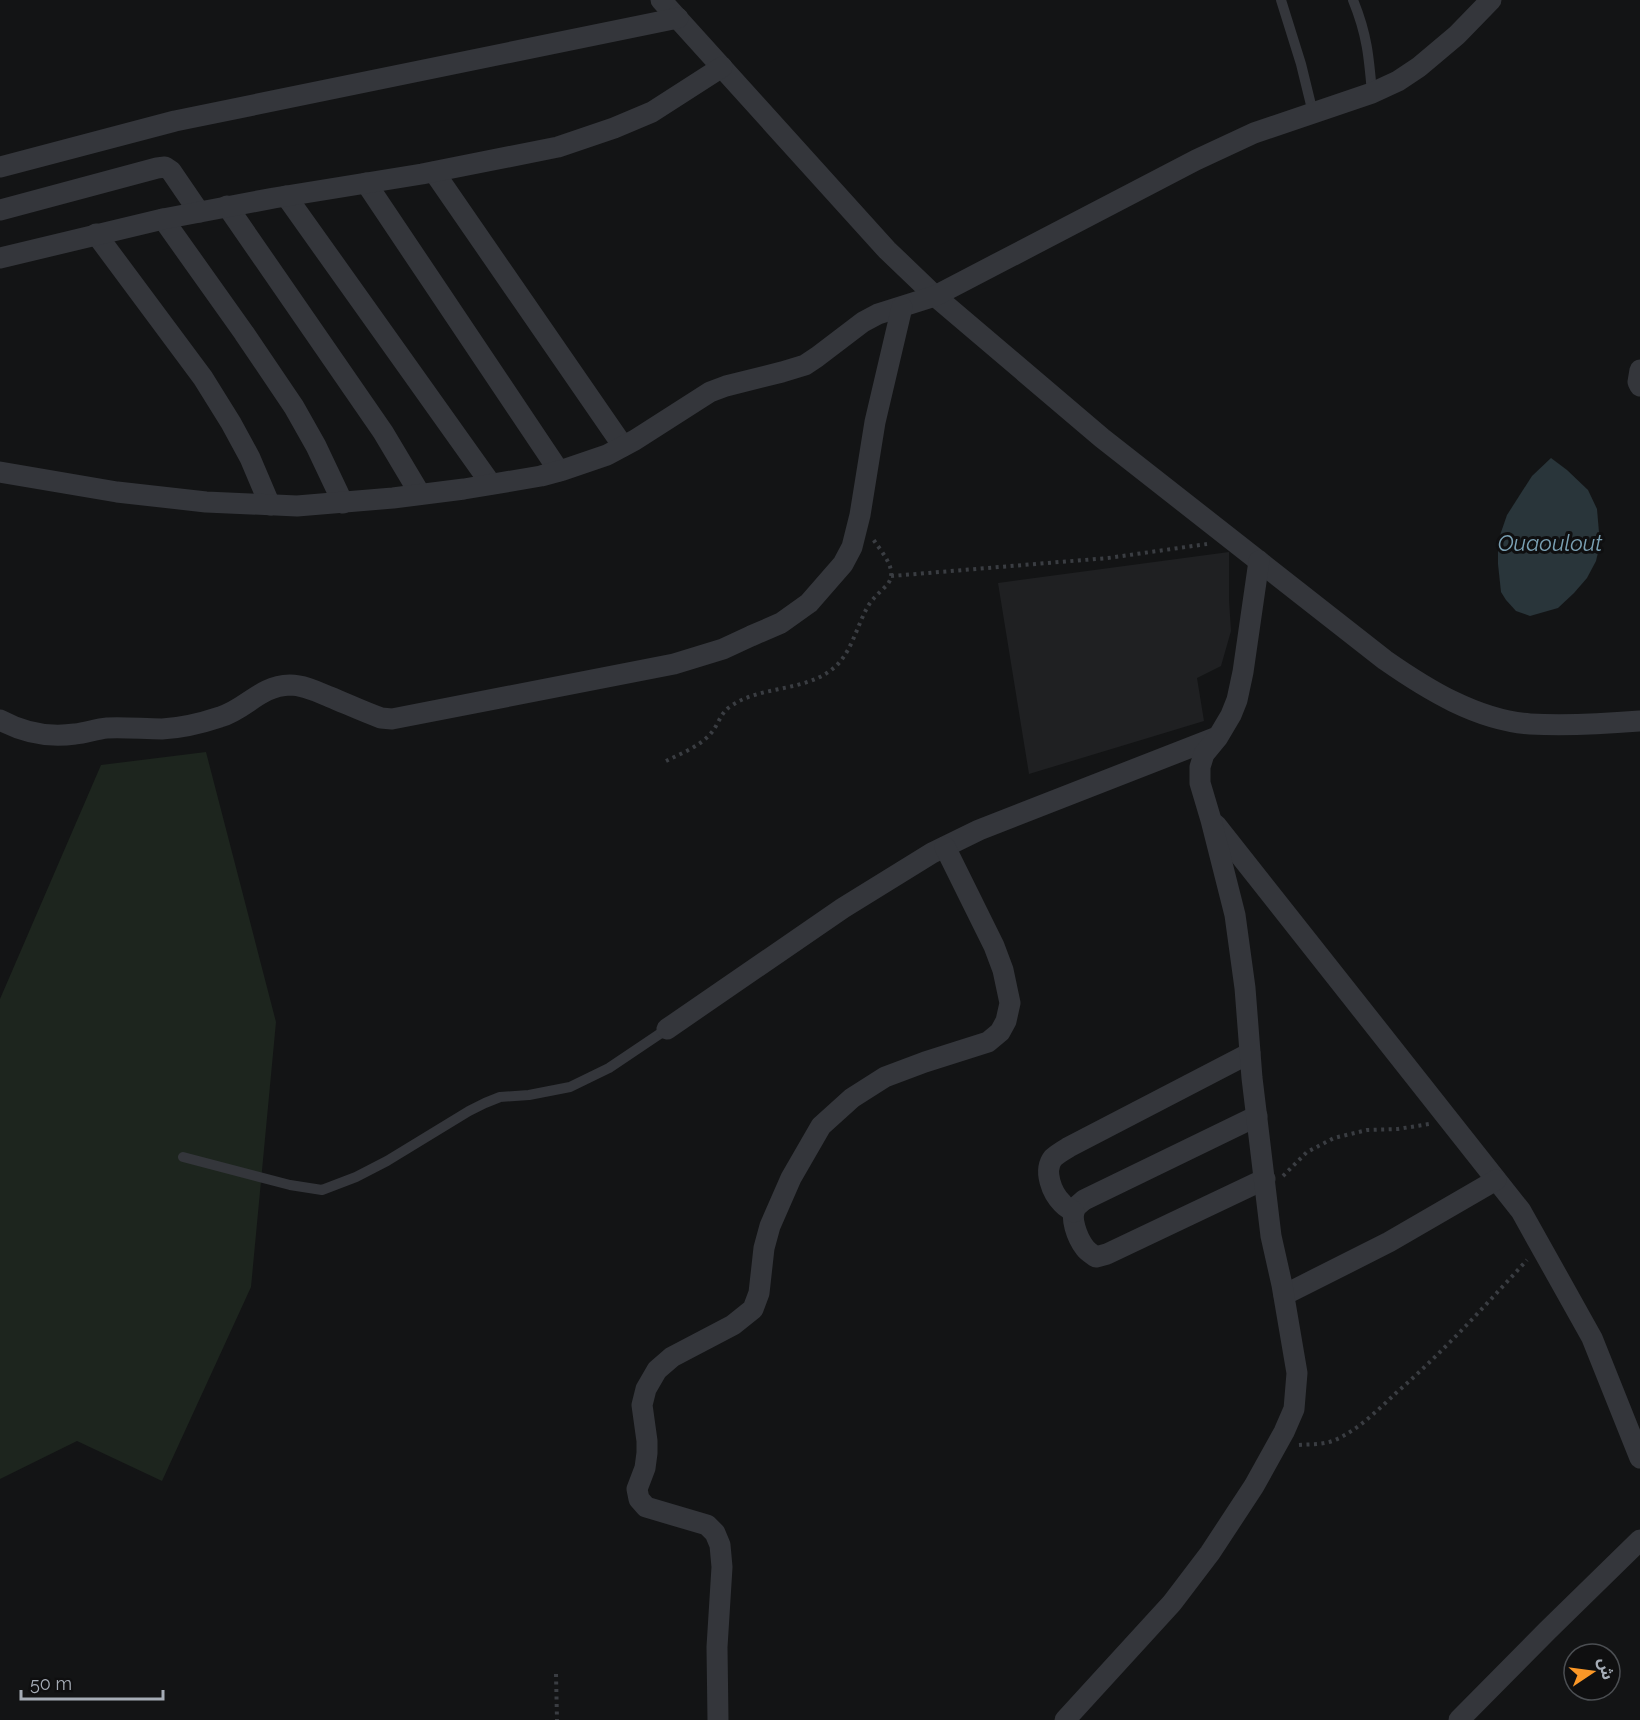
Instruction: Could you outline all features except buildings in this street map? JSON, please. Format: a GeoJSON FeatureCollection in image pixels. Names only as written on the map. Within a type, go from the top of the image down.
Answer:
{"type":"FeatureCollection","features":[{"type":"Feature","properties":{"kind":"street"},"geometry":{"type":"LineString","coordinates":[[661,0],[887,250],[935,296],[1102,438],[1385,660],[1408,676],[1458,704],[1503,719],[1528,724],[1585,725],[1640,721]]}},
{"type":"Feature","properties":{"kind":"street"},"geometry":{"type":"LineString","coordinates":[[0,472],[117,492],[206,502],[297,506],[420,494],[559,471],[607,455],[635,440],[710,392],[805,365],[863,322],[878,314],[935,296],[1196,160],[1254,133],[1371,93],[1398,81],[1419,67],[1457,35],[1491,0]]}},
{"type":"Feature","properties":{"kind":"street"},"geometry":{"type":"LineString","coordinates":[[0,167],[176,121],[678,18]]}},
{"type":"Feature","properties":{"kind":"street"},"geometry":{"type":"LineString","coordinates":[[0,258],[96,234],[226,206],[434,172],[558,147],[614,129],[652,112],[722,67]]}},
{"type":"Feature","properties":{"kind":"street"},"geometry":{"type":"LineString","coordinates":[[0,210],[157,168],[165,168],[171,171],[199,212]]}},
{"type":"Feature","properties":{"kind":"street"},"geometry":{"type":"LineString","coordinates":[[434,172],[623,446]]}},
{"type":"Feature","properties":{"kind":"street"},"geometry":{"type":"LineString","coordinates":[[366,183],[559,471]]}},
{"type":"Feature","properties":{"kind":"street"},"geometry":{"type":"LineString","coordinates":[[286,196],[491,484]]}},
{"type":"Feature","properties":{"kind":"street"},"geometry":{"type":"LineString","coordinates":[[226,206],[383,432],[420,494]]}},
{"type":"Feature","properties":{"kind":"street"},"geometry":{"type":"LineString","coordinates":[[163,219],[294,407],[316,446],[343,503]]}},
{"type":"Feature","properties":{"kind":"street"},"geometry":{"type":"LineString","coordinates":[[96,234],[203,378],[250,458],[270,505]]}},
{"type":"Feature","properties":{"kind":"street"},"geometry":{"type":"LineString","coordinates":[[0,720],[15,729],[52,736],[107,728],[187,727],[236,711],[269,689],[292,685],[311,690],[381,718],[392,719],[674,664],[723,649],[781,623],[809,603],[843,564],[852,547],[860,515],[875,422],[902,307]]}},
{"type":"Feature","properties":{"kind":"street"},"geometry":{"type":"LineString","coordinates":[[1640,370],[1638,381],[1640,387]]}},
{"type":"Feature","properties":{"kind":"street"},"geometry":{"type":"LineString","coordinates":[[1065,1720],[1172,1603],[1210,1553],[1254,1486],[1294,1409],[1297,1373],[1271,1236],[1250,1053],[1245,988],[1235,915],[1212,820],[1200,783],[1200,767],[1204,754],[1218,737],[1237,700],[1259,561]]}},
{"type":"Feature","properties":{"kind":"street"},"geometry":{"type":"LineString","coordinates":[[666,1029],[843,908],[945,847],[979,830],[1218,737]]}},
{"type":"Feature","properties":{"kind":"street"},"geometry":{"type":"LineString","coordinates":[[1212,820],[1521,1211],[1592,1338],[1640,1458]]}},
{"type":"Feature","properties":{"kind":"street"},"geometry":{"type":"LineString","coordinates":[[718,1720],[717,1647],[722,1567],[720,1545],[716,1533],[707,1525],[646,1507],[639,1499],[638,1489],[647,1453],[642,1405],[646,1389],[657,1370],[672,1357],[733,1325],[753,1309],[759,1293],[764,1248],[770,1226],[791,1178],[821,1126],[852,1098],[885,1077],[988,1042],[1000,1032],[1006,1021],[1010,1004],[1003,970],[994,946],[945,847]]}},
{"type":"Feature","properties":{"kind":"street"},"geometry":{"type":"LineString","coordinates":[[1074,1212],[1063,1205],[1051,1185],[1050,1165],[1053,1158],[1069,1147],[1250,1053]]}},
{"type":"Feature","properties":{"kind":"street"},"geometry":{"type":"LineString","coordinates":[[1257,1116],[1084,1200],[1077,1205],[1074,1219],[1085,1248],[1096,1257],[1266,1186]]}},
{"type":"Feature","properties":{"kind":"street"},"geometry":{"type":"LineString","coordinates":[[1284,1295],[1389,1242],[1496,1180]]}},
{"type":"Feature","properties":{"kind":"street"},"geometry":{"type":"LineString","coordinates":[[1459,1720],[1640,1540]]}},
{"type":"Feature","properties":{"kind":"lane"},"geometry":{"type":"LineString","coordinates":[[1281,0],[1313,112]]}},
{"type":"Feature","properties":{"kind":"lane"},"geometry":{"type":"LineString","coordinates":[[1353,0],[1363,24],[1369,53],[1371,93]]}},
{"type":"Feature","properties":{"kind":"lane"},"geometry":{"type":"LineString","coordinates":[[183,1157],[299,1187],[322,1190],[356,1177],[387,1161],[485,1103],[500,1097],[543,1093],[570,1087],[609,1068],[666,1029]]}},
{"type":"Feature","properties":{"kind":"path"},"geometry":{"type":"LineString","coordinates":[[666,761],[705,739],[730,706],[752,697],[810,682],[837,664],[850,646],[868,605],[888,585],[891,576],[889,564],[860,515]]}},
{"type":"Feature","properties":{"kind":"path"},"geometry":{"type":"LineString","coordinates":[[891,576],[1107,558],[1234,541]]}},
{"type":"Feature","properties":{"kind":"path"},"geometry":{"type":"LineString","coordinates":[[1266,1186],[1307,1152],[1334,1138],[1367,1130],[1398,1129],[1448,1121]]}},
{"type":"Feature","properties":{"kind":"path"},"geometry":{"type":"LineString","coordinates":[[1275,1447],[1332,1441],[1365,1420],[1433,1359],[1540,1246]]}},
{"type":"Feature","properties":{"kind":"path"},"geometry":{"type":"LineString","coordinates":[[556,1674],[557,1720]]}},
{"type":"Feature","properties":{"kind":"shaded area"},"geometry":{"type":"Polygon","coordinates":[[[1229,552],[1231,631],[1221,666],[1197,678],[1204,721],[1029,774],[998,583],[1229,552]]]}},
{"type":"Feature","properties":{"kind":"shaded area"},"geometry":{"type":"Polygon","coordinates":[[[206,752],[276,1022],[251,1287],[162,1481],[77,1441],[0,1479],[0,999],[101,765],[206,752]]]}},
{"type":"Feature","properties":{"kind":"water","name":"Ouaoulout"},"geometry":{"type":"Polygon","coordinates":[[[1551,458],[1588,490],[1597,509],[1600,544],[1596,561],[1587,578],[1574,593],[1558,608],[1530,616],[1516,611],[1501,592],[1498,541],[1507,515],[1532,476],[1551,458]]]}}]}
